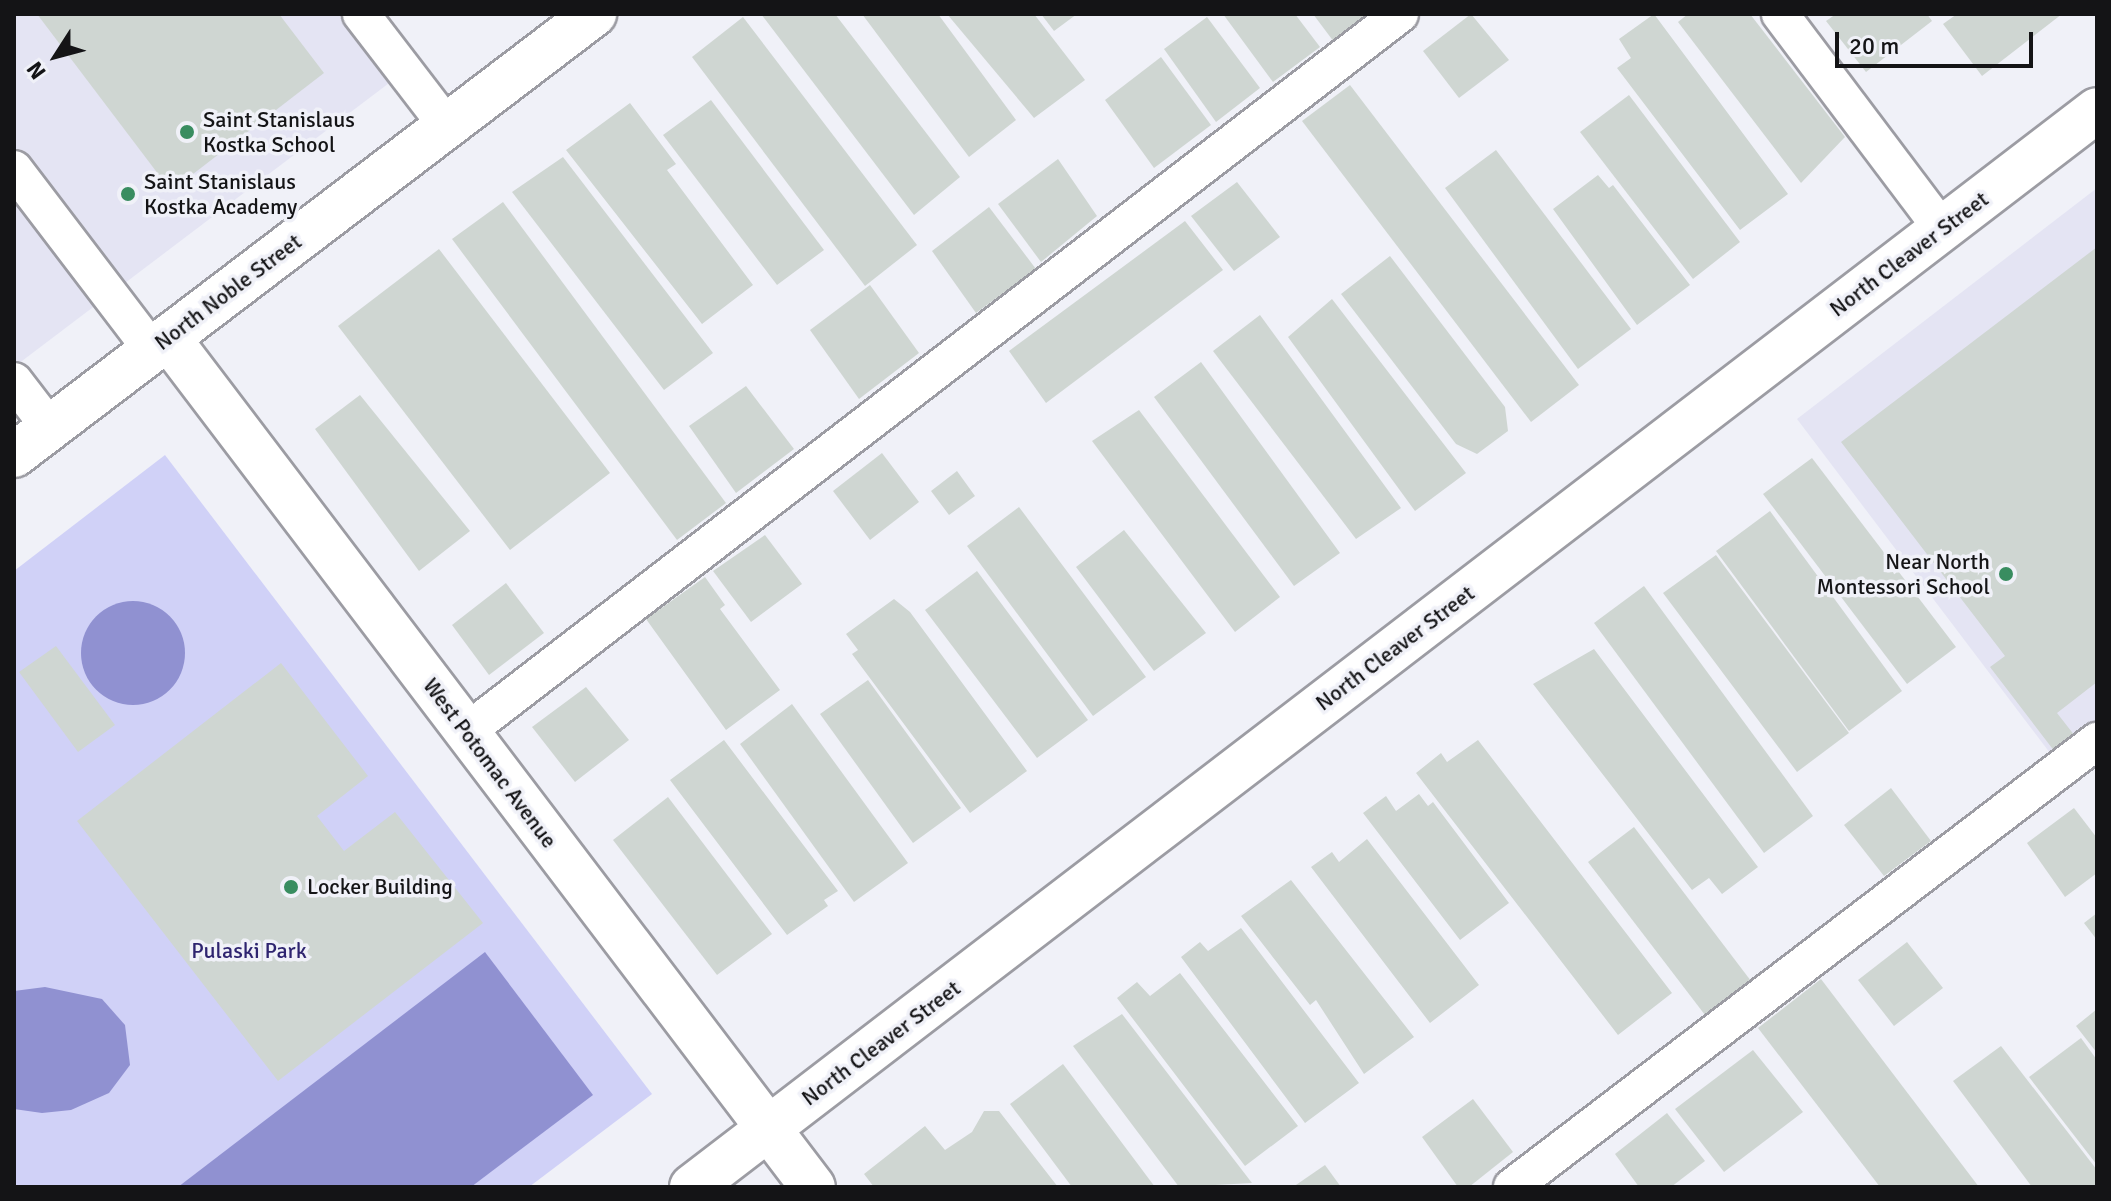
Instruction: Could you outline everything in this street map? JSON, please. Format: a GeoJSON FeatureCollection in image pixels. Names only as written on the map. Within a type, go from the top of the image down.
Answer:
{"type":"FeatureCollection","features":[{"type":"Feature","properties":{"kind":"street","name":"North Noble Street"},"geometry":{"type":"LineString","coordinates":[[14,455],[594,14]]}},
{"type":"Feature","properties":{"kind":"street","name":"North Cleaver Street"},"geometry":{"type":"LineString","coordinates":[[692,1187],[2097,110]]}},
{"type":"Feature","properties":{"kind":"street","name":"West Potomac Avenue"},"geometry":{"type":"LineString","coordinates":[[160,344],[466,732],[813,1187]]}},
{"type":"Feature","properties":{"kind":"lane"},"geometry":{"type":"LineString","coordinates":[[361,14],[447,126]]}},
{"type":"Feature","properties":{"kind":"lane"},"geometry":{"type":"LineString","coordinates":[[466,732],[1400,14]]}},
{"type":"Feature","properties":{"kind":"lane"},"geometry":{"type":"LineString","coordinates":[[1780,14],[1942,229]]}},
{"type":"Feature","properties":{"kind":"lane"},"geometry":{"type":"LineString","coordinates":[[14,169],[160,344]]}},
{"type":"Feature","properties":{"kind":"lane"},"geometry":{"type":"LineString","coordinates":[[14,381],[50,428]]}},
{"type":"Feature","properties":{"kind":"lane"},"geometry":{"type":"LineString","coordinates":[[1512,1187],[2097,741]]}},
{"type":"Feature","properties":{"kind":"shaded area","name":"Saint Stanislaus Kostka Academy"},"geometry":{"type":"Polygon","coordinates":[[[14,14],[363,14],[405,71],[14,367],[14,14]]]}},
{"type":"Feature","properties":{"kind":"shaded area","name":"Near North Montessori School"},"geometry":{"type":"Polygon","coordinates":[[[2097,188],[2097,728],[2056,761],[1797,419],[2097,188]]]}},
{"type":"Feature","properties":{"kind":"green space","name":"Pulaski Park"},"geometry":{"type":"Polygon","coordinates":[[[165,455],[652,1094],[529,1187],[14,1187],[14,571],[165,455]]]}},
{"type":"Feature","properties":{"kind":"water"},"geometry":{"type":"Polygon","coordinates":[[[133,601],[153,605],[170,616],[181,633],[185,653],[181,673],[170,690],[153,701],[133,705],[113,701],[96,690],[85,673],[81,653],[85,633],[96,616],[113,605],[133,601]]]}},
{"type":"Feature","properties":{"kind":"water"},"geometry":{"type":"Polygon","coordinates":[[[485,952],[593,1095],[471,1187],[178,1187],[485,952]]]}},
{"type":"Feature","properties":{"kind":"water"},"geometry":{"type":"Polygon","coordinates":[[[45,987],[102,999],[125,1025],[130,1065],[109,1093],[71,1110],[42,1113],[14,1109],[14,991],[45,987]]]}},
{"type":"Feature","properties":{"kind":"building","name":"Saint Stanislaus Kostka School"},"geometry":{"type":"Polygon","coordinates":[[[37,14],[279,14],[324,73],[171,191],[37,14]]]}},
{"type":"Feature","properties":{"kind":"building"},"geometry":{"type":"Polygon","coordinates":[[[761,14],[835,14],[960,177],[914,215],[761,14]]]}},
{"type":"Feature","properties":{"kind":"building"},"geometry":{"type":"Polygon","coordinates":[[[862,14],[938,14],[1016,120],[969,157],[862,14]]]}},
{"type":"Feature","properties":{"kind":"building"},"geometry":{"type":"Polygon","coordinates":[[[947,14],[1034,14],[1085,80],[1034,118],[947,14]]]}},
{"type":"Feature","properties":{"kind":"building"},"geometry":{"type":"Polygon","coordinates":[[[1041,14],[1077,14],[1054,31],[1041,14]]]}},
{"type":"Feature","properties":{"kind":"building"},"geometry":{"type":"Polygon","coordinates":[[[1223,14],[1295,14],[1320,47],[1273,82],[1223,14]]]}},
{"type":"Feature","properties":{"kind":"building"},"geometry":{"type":"Polygon","coordinates":[[[1313,14],[1372,14],[1334,42],[1313,14]]]}},
{"type":"Feature","properties":{"kind":"building"},"geometry":{"type":"Polygon","coordinates":[[[1471,14],[1509,60],[1459,98],[1423,51],[1471,14]]]}},
{"type":"Feature","properties":{"kind":"building"},"geometry":{"type":"Polygon","coordinates":[[[1654,14],[1788,194],[1740,230],[1617,68],[1631,58],[1619,39],[1654,14]]]}},
{"type":"Feature","properties":{"kind":"building"},"geometry":{"type":"Polygon","coordinates":[[[1688,14],[1750,14],[1845,137],[1801,183],[1678,22],[1688,14]]]}},
{"type":"Feature","properties":{"kind":"building"},"geometry":{"type":"Polygon","coordinates":[[[1836,14],[1927,14],[1932,21],[1866,72],[1826,21],[1836,14]]]}},
{"type":"Feature","properties":{"kind":"building"},"geometry":{"type":"Polygon","coordinates":[[[1957,14],[2062,14],[1982,76],[1943,24],[1957,14]]]}},
{"type":"Feature","properties":{"kind":"building"},"geometry":{"type":"Polygon","coordinates":[[[743,17],[917,245],[865,286],[692,57],[743,17]]]}},
{"type":"Feature","properties":{"kind":"building"},"geometry":{"type":"Polygon","coordinates":[[[1207,17],[1260,88],[1216,122],[1164,49],[1207,17]]]}},
{"type":"Feature","properties":{"kind":"building"},"geometry":{"type":"Polygon","coordinates":[[[1161,57],[1211,125],[1154,168],[1105,100],[1161,57]]]}},
{"type":"Feature","properties":{"kind":"building"},"geometry":{"type":"Polygon","coordinates":[[[1350,85],[1579,385],[1531,422],[1302,121],[1350,85]]]}},
{"type":"Feature","properties":{"kind":"building"},"geometry":{"type":"Polygon","coordinates":[[[1629,95],[1740,242],[1693,279],[1580,132],[1629,95]]]}},
{"type":"Feature","properties":{"kind":"building"},"geometry":{"type":"Polygon","coordinates":[[[711,100],[824,250],[777,285],[663,135],[711,100]]]}},
{"type":"Feature","properties":{"kind":"building"},"geometry":{"type":"Polygon","coordinates":[[[630,103],[676,164],[667,170],[753,285],[702,324],[566,150],[630,103]]]}},
{"type":"Feature","properties":{"kind":"building"},"geometry":{"type":"Polygon","coordinates":[[[1496,150],[1631,329],[1578,369],[1445,188],[1496,150]]]}},
{"type":"Feature","properties":{"kind":"building"},"geometry":{"type":"Polygon","coordinates":[[[563,157],[713,353],[664,390],[512,192],[563,157]]]}},
{"type":"Feature","properties":{"kind":"building"},"geometry":{"type":"Polygon","coordinates":[[[1058,159],[1097,216],[1041,262],[998,204],[1058,159]]]}},
{"type":"Feature","properties":{"kind":"building"},"geometry":{"type":"Polygon","coordinates":[[[1598,175],[1609,188],[1613,185],[1690,285],[1637,325],[1553,209],[1598,175]]]}},
{"type":"Feature","properties":{"kind":"building"},"geometry":{"type":"Polygon","coordinates":[[[1237,182],[1280,237],[1234,271],[1191,216],[1237,182]]]}},
{"type":"Feature","properties":{"kind":"building"},"geometry":{"type":"Polygon","coordinates":[[[503,202],[726,503],[677,540],[452,239],[503,202]]]}},
{"type":"Feature","properties":{"kind":"building"},"geometry":{"type":"Polygon","coordinates":[[[989,207],[1036,269],[976,313],[932,251],[989,207]]]}},
{"type":"Feature","properties":{"kind":"building"},"geometry":{"type":"Polygon","coordinates":[[[1185,221],[1223,270],[1046,403],[1009,351],[1185,221]]]}},
{"type":"Feature","properties":{"kind":"building","name":"Near North Montessori School"},"geometry":{"type":"Polygon","coordinates":[[[2097,247],[2097,682],[2057,713],[2075,736],[2055,752],[1990,667],[2005,656],[1841,442],[2097,247]]]}},
{"type":"Feature","properties":{"kind":"building"},"geometry":{"type":"Polygon","coordinates":[[[439,249],[610,473],[510,550],[338,326],[439,249]]]}},
{"type":"Feature","properties":{"kind":"building"},"geometry":{"type":"Polygon","coordinates":[[[1390,256],[1505,407],[1508,431],[1477,454],[1456,444],[1341,294],[1390,256]]]}},
{"type":"Feature","properties":{"kind":"building"},"geometry":{"type":"Polygon","coordinates":[[[870,285],[919,353],[859,399],[810,330],[870,285]]]}},
{"type":"Feature","properties":{"kind":"building"},"geometry":{"type":"Polygon","coordinates":[[[1332,299],[1466,473],[1415,511],[1288,337],[1332,299]]]}},
{"type":"Feature","properties":{"kind":"building"},"geometry":{"type":"Polygon","coordinates":[[[1260,315],[1401,508],[1356,539],[1213,351],[1260,315]]]}},
{"type":"Feature","properties":{"kind":"building"},"geometry":{"type":"Polygon","coordinates":[[[1201,362],[1340,553],[1294,586],[1154,397],[1201,362]]]}},
{"type":"Feature","properties":{"kind":"building"},"geometry":{"type":"Polygon","coordinates":[[[746,386],[794,449],[736,493],[689,426],[746,386]]]}},
{"type":"Feature","properties":{"kind":"building"},"geometry":{"type":"Polygon","coordinates":[[[360,395],[470,531],[419,571],[315,429],[360,395]]]}},
{"type":"Feature","properties":{"kind":"building"},"geometry":{"type":"Polygon","coordinates":[[[1139,410],[1280,597],[1235,632],[1092,441],[1139,410]]]}},
{"type":"Feature","properties":{"kind":"building"},"geometry":{"type":"Polygon","coordinates":[[[882,453],[919,502],[870,540],[833,491],[882,453]]]}},
{"type":"Feature","properties":{"kind":"building"},"geometry":{"type":"Polygon","coordinates":[[[1812,458],[1956,647],[1907,684],[1763,494],[1812,458]]]}},
{"type":"Feature","properties":{"kind":"building"},"geometry":{"type":"Polygon","coordinates":[[[957,471],[975,496],[949,515],[931,491],[957,471]]]}},
{"type":"Feature","properties":{"kind":"building"},"geometry":{"type":"Polygon","coordinates":[[[1019,507],[1146,677],[1093,716],[967,546],[1019,507]]]}},
{"type":"Feature","properties":{"kind":"building"},"geometry":{"type":"Polygon","coordinates":[[[1770,511],[1902,691],[1849,731],[1716,551],[1770,511]]]}},
{"type":"Feature","properties":{"kind":"building"},"geometry":{"type":"Polygon","coordinates":[[[1124,530],[1206,633],[1154,671],[1076,567],[1124,530]]]}},
{"type":"Feature","properties":{"kind":"building"},"geometry":{"type":"Polygon","coordinates":[[[765,535],[802,584],[751,622],[713,571],[765,535]]]}},
{"type":"Feature","properties":{"kind":"building"},"geometry":{"type":"Polygon","coordinates":[[[1716,555],[1849,733],[1797,772],[1663,593],[1716,555]]]}},
{"type":"Feature","properties":{"kind":"building"},"geometry":{"type":"Polygon","coordinates":[[[977,571],[1088,720],[1037,758],[925,610],[977,571]]]}},
{"type":"Feature","properties":{"kind":"building"},"geometry":{"type":"Polygon","coordinates":[[[705,577],[725,605],[720,609],[780,690],[726,730],[646,619],[705,577]]]}},
{"type":"Feature","properties":{"kind":"building"},"geometry":{"type":"Polygon","coordinates":[[[506,583],[544,633],[489,675],[452,625],[506,583]]]}},
{"type":"Feature","properties":{"kind":"building"},"geometry":{"type":"Polygon","coordinates":[[[1644,586],[1813,816],[1764,853],[1594,623],[1644,586]]]}},
{"type":"Feature","properties":{"kind":"building"},"geometry":{"type":"Polygon","coordinates":[[[894,599],[910,612],[1027,771],[970,813],[852,654],[858,650],[846,634],[894,599]]]}},
{"type":"Feature","properties":{"kind":"building"},"geometry":{"type":"Polygon","coordinates":[[[56,646],[115,725],[78,752],[19,672],[56,646]]]}},
{"type":"Feature","properties":{"kind":"building"},"geometry":{"type":"Polygon","coordinates":[[[1594,649],[1758,867],[1722,894],[1709,878],[1692,890],[1533,684],[1594,649]]]}},
{"type":"Feature","properties":{"kind":"building","name":"Locker Building"},"geometry":{"type":"Polygon","coordinates":[[[281,663],[368,776],[317,816],[344,851],[395,812],[483,923],[278,1081],[77,821],[281,663]]]}},
{"type":"Feature","properties":{"kind":"building"},"geometry":{"type":"Polygon","coordinates":[[[868,680],[961,808],[913,843],[820,714],[868,680]]]}},
{"type":"Feature","properties":{"kind":"building"},"geometry":{"type":"Polygon","coordinates":[[[586,687],[629,740],[575,782],[532,727],[586,687]]]}},
{"type":"Feature","properties":{"kind":"building"},"geometry":{"type":"Polygon","coordinates":[[[792,704],[908,863],[854,902],[740,744],[792,704]]]}},
{"type":"Feature","properties":{"kind":"building"},"geometry":{"type":"Polygon","coordinates":[[[724,740],[838,891],[824,900],[828,906],[787,935],[670,780],[724,740]]]}},
{"type":"Feature","properties":{"kind":"building"},"geometry":{"type":"Polygon","coordinates":[[[1478,740],[1672,993],[1618,1035],[1416,773],[1441,753],[1447,762],[1478,740]]]}},
{"type":"Feature","properties":{"kind":"building"},"geometry":{"type":"Polygon","coordinates":[[[1891,788],[1931,841],[1884,876],[1844,825],[1891,788]]]}},
{"type":"Feature","properties":{"kind":"building"},"geometry":{"type":"Polygon","coordinates":[[[1419,794],[1428,806],[1433,802],[1509,903],[1460,940],[1363,813],[1386,796],[1396,811],[1419,794]]]}},
{"type":"Feature","properties":{"kind":"building"},"geometry":{"type":"Polygon","coordinates":[[[668,797],[772,934],[717,975],[613,840],[668,797]]]}},
{"type":"Feature","properties":{"kind":"building"},"geometry":{"type":"Polygon","coordinates":[[[2074,808],[2097,838],[2097,873],[2065,897],[2027,843],[2074,808]]]}},
{"type":"Feature","properties":{"kind":"building"},"geometry":{"type":"Polygon","coordinates":[[[1634,827],[1751,981],[1705,1015],[1588,862],[1634,827]]]}},
{"type":"Feature","properties":{"kind":"building"},"geometry":{"type":"Polygon","coordinates":[[[1367,839],[1479,985],[1430,1023],[1311,867],[1332,852],[1339,862],[1367,839]]]}},
{"type":"Feature","properties":{"kind":"building"},"geometry":{"type":"Polygon","coordinates":[[[1291,880],[1414,1037],[1364,1074],[1316,1000],[1310,1005],[1241,916],[1291,880]]]}},
{"type":"Feature","properties":{"kind":"building"},"geometry":{"type":"Polygon","coordinates":[[[2097,913],[2097,940],[2084,923],[2097,913]]]}},
{"type":"Feature","properties":{"kind":"building"},"geometry":{"type":"Polygon","coordinates":[[[1241,928],[1359,1083],[1305,1123],[1181,957],[1200,942],[1208,951],[1241,928]]]}},
{"type":"Feature","properties":{"kind":"building"},"geometry":{"type":"Polygon","coordinates":[[[1907,942],[1943,988],[1894,1026],[1858,980],[1907,942]]]}},
{"type":"Feature","properties":{"kind":"building"},"geometry":{"type":"Polygon","coordinates":[[[1180,973],[1298,1126],[1245,1166],[1117,998],[1137,982],[1150,996],[1180,973]]]}},
{"type":"Feature","properties":{"kind":"building"},"geometry":{"type":"Polygon","coordinates":[[[1821,979],[1979,1187],[1880,1187],[1758,1028],[1821,979]]]}},
{"type":"Feature","properties":{"kind":"building"},"geometry":{"type":"Polygon","coordinates":[[[2097,1009],[2097,1053],[2076,1026],[2097,1009]]]}},
{"type":"Feature","properties":{"kind":"building"},"geometry":{"type":"Polygon","coordinates":[[[1122,1014],[1252,1183],[1179,1187],[1073,1046],[1122,1014]]]}},
{"type":"Feature","properties":{"kind":"building"},"geometry":{"type":"Polygon","coordinates":[[[2081,1038],[2097,1060],[2097,1165],[2029,1077],[2081,1038]]]}},
{"type":"Feature","properties":{"kind":"building"},"geometry":{"type":"Polygon","coordinates":[[[2001,1046],[2097,1170],[2097,1187],[2032,1187],[1953,1081],[2001,1046]]]}},
{"type":"Feature","properties":{"kind":"building"},"geometry":{"type":"Polygon","coordinates":[[[1753,1050],[1803,1112],[1724,1172],[1675,1109],[1753,1050]]]}},
{"type":"Feature","properties":{"kind":"building"},"geometry":{"type":"Polygon","coordinates":[[[1063,1064],[1155,1187],[1072,1187],[1010,1104],[1063,1064]]]}},
{"type":"Feature","properties":{"kind":"building"},"geometry":{"type":"Polygon","coordinates":[[[1473,1099],[1513,1152],[1469,1187],[1458,1187],[1422,1137],[1473,1099]]]}},
{"type":"Feature","properties":{"kind":"building"},"geometry":{"type":"Polygon","coordinates":[[[984,1111],[999,1111],[1058,1187],[874,1187],[864,1174],[925,1126],[945,1150],[972,1132],[984,1111]]]}},
{"type":"Feature","properties":{"kind":"building"},"geometry":{"type":"Polygon","coordinates":[[[1667,1113],[1705,1161],[1671,1187],[1639,1187],[1615,1154],[1667,1113]]]}},
{"type":"Feature","properties":{"kind":"building"},"geometry":{"type":"Polygon","coordinates":[[[1325,1165],[1341,1187],[1293,1187],[1325,1165]]]}},
{"type":"Feature","properties":{"kind":"place","name":"Saint Stanislaus Kostka School"},"geometry":{"type":"Point","coordinates":[187,132]}},
{"type":"Feature","properties":{"kind":"place","name":"Saint Stanislaus Kostka Academy"},"geometry":{"type":"Point","coordinates":[128,194]}},
{"type":"Feature","properties":{"kind":"place","name":"Near North Montessori School"},"geometry":{"type":"Point","coordinates":[2006,574]}},
{"type":"Feature","properties":{"kind":"place","name":"Locker Building"},"geometry":{"type":"Point","coordinates":[291,887]}}]}
